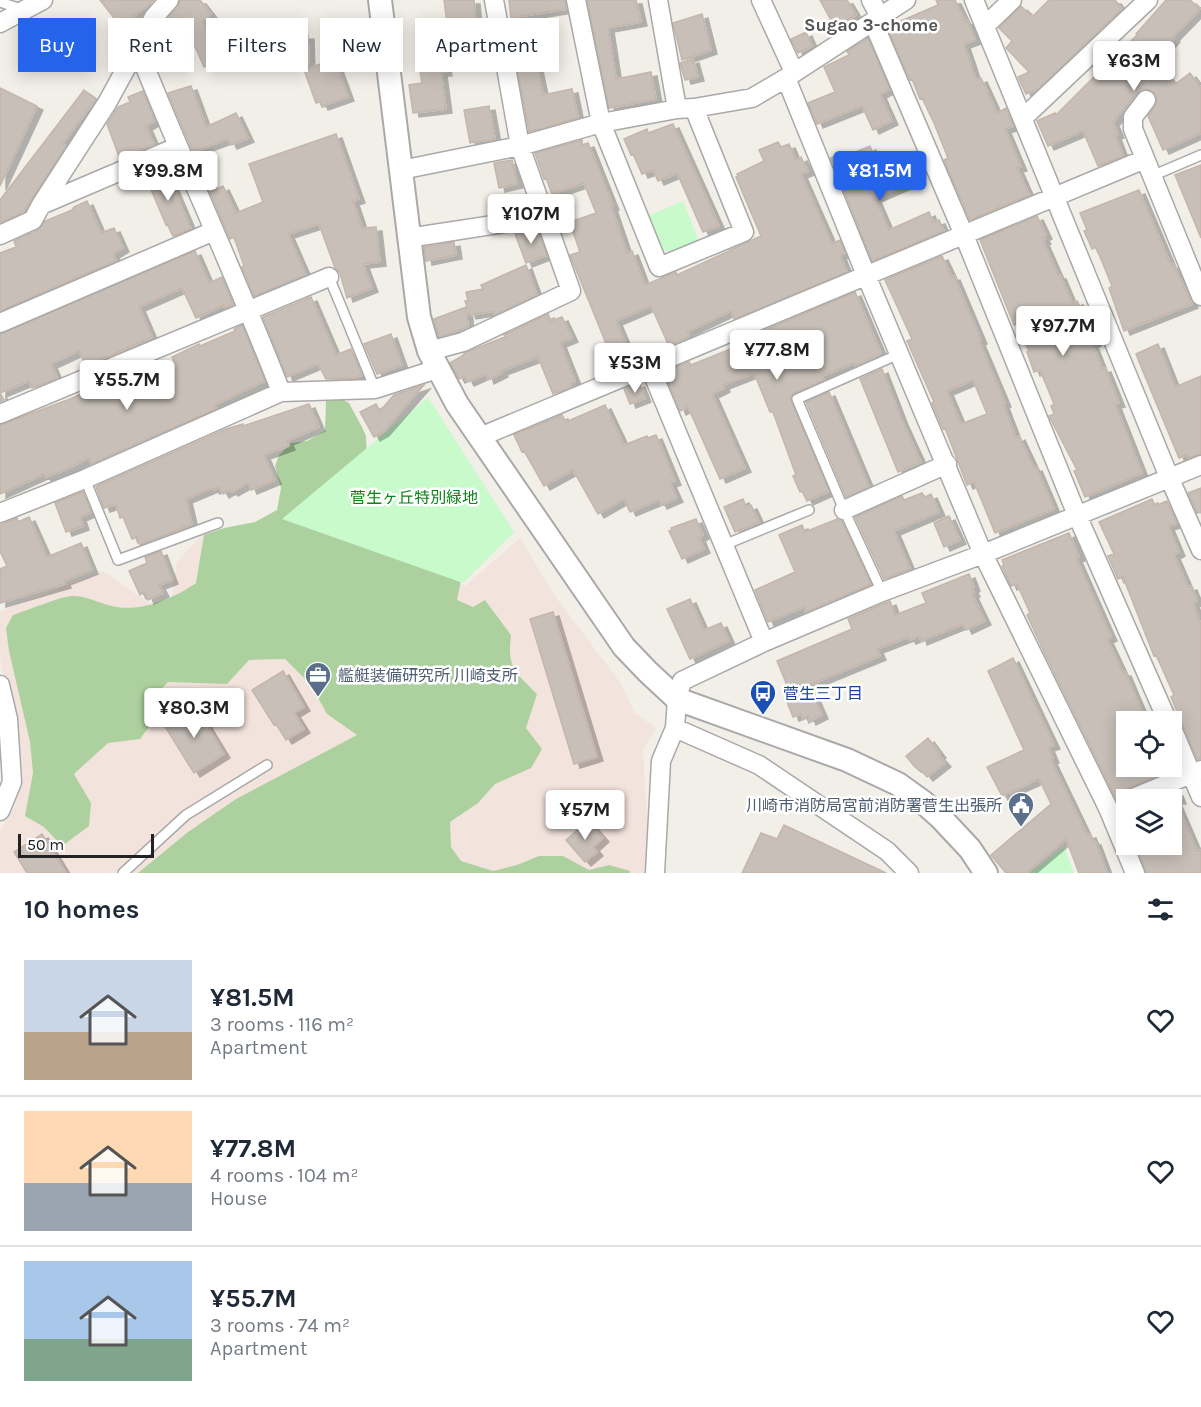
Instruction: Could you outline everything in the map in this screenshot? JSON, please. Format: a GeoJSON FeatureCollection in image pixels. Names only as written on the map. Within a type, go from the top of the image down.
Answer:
{"type":"FeatureCollection","features":[{"type":"Feature","properties":{"kind":"street"},"geometry":{"type":"LineString","coordinates":[[0,23],[43,0]]}},
{"type":"Feature","properties":{"kind":"street"},"geometry":{"type":"LineString","coordinates":[[153,18],[169,0]]}},
{"type":"Feature","properties":{"kind":"street"},"geometry":{"type":"LineString","coordinates":[[380,0],[419,316],[433,360],[480,437],[624,647],[677,699],[847,760],[898,784],[941,818],[970,849],[986,873]]}},
{"type":"Feature","properties":{"kind":"street"},"geometry":{"type":"LineString","coordinates":[[0,513],[85,479],[281,392],[375,389],[463,342],[570,291],[520,146],[494,0]]}},
{"type":"Feature","properties":{"kind":"street"},"geometry":{"type":"LineString","coordinates":[[576,0],[601,123],[659,267],[744,232],[686,108],[658,0]]}},
{"type":"Feature","properties":{"kind":"street"},"geometry":{"type":"LineString","coordinates":[[761,0],[866,275],[983,554],[1108,808],[1135,873]]}},
{"type":"Feature","properties":{"kind":"street"},"geometry":{"type":"LineString","coordinates":[[871,0],[876,20],[1077,515],[1163,711]]}},
{"type":"Feature","properties":{"kind":"street"},"geometry":{"type":"LineString","coordinates":[[401,170],[520,146],[601,123],[752,98],[906,0]]}},
{"type":"Feature","properties":{"kind":"street"},"geometry":{"type":"LineString","coordinates":[[974,0],[1201,550]]}},
{"type":"Feature","properties":{"kind":"street"},"geometry":{"type":"LineString","coordinates":[[985,26],[1012,0]]}},
{"type":"Feature","properties":{"kind":"street"},"geometry":{"type":"LineString","coordinates":[[1023,118],[1148,0]]}},
{"type":"Feature","properties":{"kind":"street"},"geometry":{"type":"LineString","coordinates":[[0,235],[33,220],[125,72]]}},
{"type":"Feature","properties":{"kind":"street"},"geometry":{"type":"LineString","coordinates":[[147,72],[177,147],[249,310],[281,392]]}},
{"type":"Feature","properties":{"kind":"street"},"geometry":{"type":"LineString","coordinates":[[1146,100],[1133,117],[1133,129],[1201,296]]}},
{"type":"Feature","properties":{"kind":"street"},"geometry":{"type":"LineString","coordinates":[[41,205],[177,147]]}},
{"type":"Feature","properties":{"kind":"street"},"geometry":{"type":"LineString","coordinates":[[480,437],[1145,159]]}},
{"type":"Feature","properties":{"kind":"street"},"geometry":{"type":"LineString","coordinates":[[408,238],[544,217]]}},
{"type":"Feature","properties":{"kind":"street"},"geometry":{"type":"LineString","coordinates":[[0,323],[214,231]]}},
{"type":"Feature","properties":{"kind":"street"},"geometry":{"type":"LineString","coordinates":[[0,414],[329,278]]}},
{"type":"Feature","properties":{"kind":"street"},"geometry":{"type":"LineString","coordinates":[[649,366],[764,642]]}},
{"type":"Feature","properties":{"kind":"street"},"geometry":{"type":"LineString","coordinates":[[844,510],[947,464]]}},
{"type":"Feature","properties":{"kind":"street"},"geometry":{"type":"LineString","coordinates":[[655,873],[661,761],[675,728],[677,699],[682,681],[764,642],[882,592],[983,554],[1201,465]]}},
{"type":"Feature","properties":{"kind":"street"},"geometry":{"type":"LineString","coordinates":[[0,685],[12,782],[0,811]]}},
{"type":"Feature","properties":{"kind":"street"},"geometry":{"type":"LineString","coordinates":[[675,728],[759,765],[886,851],[909,873]]}},
{"type":"Feature","properties":{"kind":"street"},"geometry":{"type":"LineString","coordinates":[[1182,746],[1196,772],[1201,797]]}},
{"type":"Feature","properties":{"kind":"street"},"geometry":{"type":"LineString","coordinates":[[1154,789],[1196,772]]}},
{"type":"Feature","properties":{"kind":"street"},"geometry":{"type":"LineString","coordinates":[[1108,808],[1116,805]]}},
{"type":"Feature","properties":{"kind":"lane"},"geometry":{"type":"LineString","coordinates":[[0,2],[26,10]]}},
{"type":"Feature","properties":{"kind":"lane"},"geometry":{"type":"LineString","coordinates":[[1152,176],[1201,155]]}},
{"type":"Feature","properties":{"kind":"lane"},"geometry":{"type":"LineString","coordinates":[[329,278],[375,389]]}},
{"type":"Feature","properties":{"kind":"lane"},"geometry":{"type":"LineString","coordinates":[[882,592],[797,399],[899,354]]}},
{"type":"Feature","properties":{"kind":"lane"},"geometry":{"type":"LineString","coordinates":[[85,479],[118,560],[218,523]]}},
{"type":"Feature","properties":{"kind":"lane"},"geometry":{"type":"LineString","coordinates":[[724,545],[809,510]]}},
{"type":"Feature","properties":{"kind":"lane"},"geometry":{"type":"LineString","coordinates":[[123,873],[186,815],[267,765]]}},
{"type":"Feature","properties":{"kind":"shaded area","name":"艦艇装備研究所 川崎支所"},"geometry":{"type":"Polygon","coordinates":[[[277,517],[465,586],[520,538],[555,596],[622,685],[634,712],[656,728],[643,750],[650,873],[0,873],[0,830],[15,806],[21,764],[0,658],[0,611],[103,571],[152,605],[172,596],[177,562],[200,537],[277,517]]]}},
{"type":"Feature","properties":{"kind":"green space"},"geometry":{"type":"Polygon","coordinates":[[[683,201],[699,241],[672,253],[662,249],[648,216],[683,201]]]}},
{"type":"Feature","properties":{"kind":"green space"},"geometry":{"type":"Polygon","coordinates":[[[338,397],[349,403],[362,427],[366,436],[367,462],[462,576],[457,600],[473,607],[485,600],[511,635],[510,655],[514,669],[537,694],[526,728],[542,749],[531,768],[495,784],[478,803],[450,822],[451,847],[461,861],[493,871],[539,856],[563,856],[589,870],[609,865],[630,871],[630,873],[138,873],[188,832],[236,799],[357,735],[327,714],[311,685],[285,659],[249,660],[227,684],[168,682],[149,702],[151,724],[140,739],[108,743],[74,774],[91,803],[89,826],[62,846],[44,827],[25,816],[33,773],[30,742],[9,651],[6,628],[13,615],[71,596],[107,605],[134,608],[167,599],[196,583],[204,535],[224,528],[255,522],[277,510],[281,488],[275,466],[279,455],[291,443],[307,441],[325,431],[326,401],[338,397]]]}},
{"type":"Feature","properties":{"kind":"green space","name":"菅生ヶ丘特別緑地"},"geometry":{"type":"Polygon","coordinates":[[[428,397],[514,532],[463,583],[282,519],[428,397]]]}},
{"type":"Feature","properties":{"kind":"green space"},"geometry":{"type":"Polygon","coordinates":[[[1064,847],[1074,873],[1030,873],[1064,847]]]}},
{"type":"Feature","properties":{"kind":"building"},"geometry":{"type":"Polygon","coordinates":[[[100,0],[154,0],[132,18],[114,18],[100,0]]]}},
{"type":"Feature","properties":{"kind":"building"},"geometry":{"type":"Polygon","coordinates":[[[180,0],[200,0],[211,14],[202,22],[206,31],[206,66],[204,67],[194,44],[194,18],[168,18],[178,7],[180,0]]]}},
{"type":"Feature","properties":{"kind":"building"},"geometry":{"type":"Polygon","coordinates":[[[444,0],[474,0],[476,18],[446,18],[444,0]]]}},
{"type":"Feature","properties":{"kind":"building"},"geometry":{"type":"Polygon","coordinates":[[[509,0],[565,0],[566,9],[511,18],[509,0]]]}},
{"type":"Feature","properties":{"kind":"building"},"geometry":{"type":"Polygon","coordinates":[[[587,0],[636,0],[641,22],[608,28],[616,79],[651,72],[656,99],[609,108],[587,0]]]}},
{"type":"Feature","properties":{"kind":"building"},"geometry":{"type":"Polygon","coordinates":[[[820,0],[847,0],[856,15],[834,26],[820,0]]]}},
{"type":"Feature","properties":{"kind":"building"},"geometry":{"type":"Polygon","coordinates":[[[936,0],[955,0],[965,21],[967,20],[975,40],[964,44],[976,80],[981,78],[997,113],[1006,108],[1013,126],[1005,129],[1021,167],[1017,168],[1029,195],[970,220],[944,160],[948,158],[934,123],[912,79],[910,80],[887,27],[938,5],[936,0]]]}},
{"type":"Feature","properties":{"kind":"building"},"geometry":{"type":"Polygon","coordinates":[[[1049,0],[1115,0],[1122,9],[1038,89],[1026,94],[1018,77],[1029,72],[1006,48],[1012,41],[999,28],[1021,6],[1032,17],[1049,0]]]}},
{"type":"Feature","properties":{"kind":"building"},"geometry":{"type":"Polygon","coordinates":[[[1166,0],[1190,0],[1200,9],[1153,62],[1175,84],[1190,73],[1201,88],[1201,133],[1163,150],[1148,116],[1155,106],[1157,96],[1147,89],[1137,93],[1113,122],[1123,156],[1098,166],[1083,131],[1048,146],[1037,121],[1055,113],[1056,115],[1102,69],[1104,72],[1124,52],[1122,50],[1166,0]]]}},
{"type":"Feature","properties":{"kind":"building"},"geometry":{"type":"Polygon","coordinates":[[[702,14],[711,50],[682,60],[673,23],[702,14]]]}},
{"type":"Feature","properties":{"kind":"building"},"geometry":{"type":"Polygon","coordinates":[[[806,32],[812,46],[798,53],[791,39],[806,32]]]}},
{"type":"Feature","properties":{"kind":"building"},"geometry":{"type":"Polygon","coordinates":[[[868,38],[890,89],[880,94],[892,121],[873,130],[862,106],[817,124],[808,103],[835,92],[824,67],[849,55],[847,51],[868,38]]]}},
{"type":"Feature","properties":{"kind":"building"},"geometry":{"type":"Polygon","coordinates":[[[693,59],[698,77],[685,80],[680,63],[693,59]]]}},
{"type":"Feature","properties":{"kind":"building"},"geometry":{"type":"Polygon","coordinates":[[[320,64],[320,72],[339,72],[348,97],[322,106],[320,102],[316,103],[305,72],[308,72],[308,69],[320,64]]]}},
{"type":"Feature","properties":{"kind":"building"},"geometry":{"type":"Polygon","coordinates":[[[420,72],[441,72],[446,109],[413,113],[409,85],[422,83],[420,72]]]}},
{"type":"Feature","properties":{"kind":"building"},"geometry":{"type":"Polygon","coordinates":[[[518,72],[538,72],[543,95],[572,89],[578,118],[529,132],[518,72]]]}},
{"type":"Feature","properties":{"kind":"building"},"geometry":{"type":"Polygon","coordinates":[[[191,86],[206,127],[236,113],[248,138],[231,145],[228,139],[193,152],[168,93],[191,86]]]}},
{"type":"Feature","properties":{"kind":"building"},"geometry":{"type":"Polygon","coordinates":[[[0,88],[37,106],[0,186],[0,88]]]}},
{"type":"Feature","properties":{"kind":"building"},"geometry":{"type":"Polygon","coordinates":[[[84,90],[96,99],[62,144],[66,146],[22,213],[0,223],[0,200],[84,90]]]}},
{"type":"Feature","properties":{"kind":"building"},"geometry":{"type":"Polygon","coordinates":[[[143,91],[155,121],[146,126],[154,144],[120,159],[107,124],[118,107],[130,102],[128,97],[143,91]]]}},
{"type":"Feature","properties":{"kind":"building"},"geometry":{"type":"Polygon","coordinates":[[[489,106],[495,139],[470,143],[464,110],[489,106]]]}},
{"type":"Feature","properties":{"kind":"building"},"geometry":{"type":"Polygon","coordinates":[[[673,124],[719,226],[703,232],[677,173],[658,181],[653,170],[642,174],[624,139],[647,129],[648,133],[673,124]]]}},
{"type":"Feature","properties":{"kind":"building"},"geometry":{"type":"Polygon","coordinates":[[[336,134],[359,199],[353,201],[362,228],[376,227],[380,262],[363,264],[372,288],[347,298],[340,273],[335,268],[319,224],[288,234],[306,275],[254,296],[242,267],[244,266],[234,237],[230,239],[210,192],[223,186],[236,213],[263,202],[249,164],[336,134]]]}},
{"type":"Feature","properties":{"kind":"building"},"geometry":{"type":"Polygon","coordinates":[[[582,140],[582,145],[588,143],[613,206],[611,206],[627,253],[632,251],[645,285],[676,272],[677,275],[761,236],[736,177],[737,174],[764,161],[759,150],[778,142],[781,147],[789,144],[796,160],[801,157],[808,171],[801,174],[832,244],[840,240],[845,253],[840,255],[847,272],[734,319],[731,311],[687,332],[689,336],[669,346],[651,306],[616,321],[632,359],[616,368],[570,255],[580,252],[571,226],[575,225],[573,221],[596,213],[584,183],[552,194],[535,153],[582,140]]]}},
{"type":"Feature","properties":{"kind":"building"},"geometry":{"type":"Polygon","coordinates":[[[870,146],[879,169],[906,157],[916,180],[875,198],[889,230],[929,212],[933,222],[939,220],[944,231],[872,261],[831,158],[841,153],[842,156],[849,153],[849,155],[870,146]]]}},
{"type":"Feature","properties":{"kind":"building"},"geometry":{"type":"Polygon","coordinates":[[[512,160],[517,184],[499,188],[494,163],[512,160]]]}},
{"type":"Feature","properties":{"kind":"building"},"geometry":{"type":"Polygon","coordinates":[[[1201,165],[1201,238],[1175,175],[1201,165]]]}},
{"type":"Feature","properties":{"kind":"building"},"geometry":{"type":"Polygon","coordinates":[[[158,167],[165,182],[170,180],[191,229],[173,236],[144,173],[158,167]]]}},
{"type":"Feature","properties":{"kind":"building"},"geometry":{"type":"Polygon","coordinates":[[[1139,190],[1170,263],[1173,264],[1192,304],[1124,331],[1109,288],[1112,286],[1096,247],[1092,249],[1084,231],[1087,230],[1080,213],[1139,190]]]}},
{"type":"Feature","properties":{"kind":"building"},"geometry":{"type":"Polygon","coordinates":[[[87,201],[101,233],[114,228],[123,248],[113,254],[116,261],[0,311],[0,253],[16,247],[14,241],[38,230],[45,221],[87,201]]]}},
{"type":"Feature","properties":{"kind":"building"},"geometry":{"type":"Polygon","coordinates":[[[1037,216],[1046,235],[1043,241],[1058,275],[1072,303],[1077,301],[1095,336],[1095,342],[1092,343],[1119,403],[1115,404],[1142,473],[1085,497],[1074,471],[1077,470],[1049,416],[1054,414],[1051,406],[1054,404],[1040,370],[1034,372],[1027,352],[1029,351],[1017,324],[1014,325],[980,240],[1037,216]]]}},
{"type":"Feature","properties":{"kind":"building"},"geometry":{"type":"Polygon","coordinates":[[[537,229],[547,255],[526,263],[515,234],[537,229]]]}},
{"type":"Feature","properties":{"kind":"building"},"geometry":{"type":"Polygon","coordinates":[[[454,242],[456,255],[426,261],[424,247],[454,242]]]}},
{"type":"Feature","properties":{"kind":"building"},"geometry":{"type":"Polygon","coordinates":[[[195,251],[209,283],[222,277],[233,305],[225,308],[223,305],[196,318],[182,288],[139,307],[152,337],[86,366],[79,351],[51,364],[57,378],[32,388],[29,381],[0,393],[0,334],[195,251]]]}},
{"type":"Feature","properties":{"kind":"building"},"geometry":{"type":"Polygon","coordinates":[[[942,256],[952,277],[954,276],[981,340],[979,341],[1005,403],[1003,404],[1016,438],[1019,436],[1034,468],[1036,467],[1054,509],[995,533],[974,482],[967,485],[907,341],[912,339],[885,280],[942,256]],[[973,380],[947,391],[961,424],[987,414],[973,380]]]}},
{"type":"Feature","properties":{"kind":"building"},"geometry":{"type":"Polygon","coordinates":[[[526,265],[537,295],[495,315],[493,311],[470,315],[465,301],[468,301],[466,292],[483,289],[481,285],[526,265]]]}},
{"type":"Feature","properties":{"kind":"building"},"geometry":{"type":"Polygon","coordinates":[[[855,292],[881,353],[855,366],[854,363],[822,376],[824,380],[794,393],[790,398],[829,491],[807,501],[802,491],[800,492],[773,412],[770,412],[754,373],[723,385],[724,388],[712,394],[745,468],[720,479],[688,407],[680,411],[664,372],[689,362],[691,365],[743,344],[744,339],[855,292]]]}},
{"type":"Feature","properties":{"kind":"building"},"geometry":{"type":"Polygon","coordinates":[[[311,297],[336,355],[351,349],[362,375],[354,378],[326,379],[318,364],[287,377],[263,317],[311,297]]]}},
{"type":"Feature","properties":{"kind":"building"},"geometry":{"type":"Polygon","coordinates":[[[466,307],[468,327],[439,337],[434,319],[466,307]]]}},
{"type":"Feature","properties":{"kind":"building"},"geometry":{"type":"Polygon","coordinates":[[[548,314],[551,321],[562,317],[572,338],[560,343],[575,381],[570,383],[571,387],[553,394],[538,357],[501,371],[502,373],[488,380],[486,374],[468,382],[465,376],[459,379],[450,363],[464,353],[505,337],[504,335],[548,314]]]}},
{"type":"Feature","properties":{"kind":"building"},"geometry":{"type":"Polygon","coordinates":[[[242,325],[265,381],[214,405],[216,409],[91,464],[89,458],[65,470],[45,477],[44,474],[0,494],[0,425],[70,399],[122,375],[125,382],[174,362],[172,357],[235,331],[234,329],[242,325]]]}},
{"type":"Feature","properties":{"kind":"building"},"geometry":{"type":"Polygon","coordinates":[[[391,334],[402,365],[377,374],[364,344],[391,334]]]}},
{"type":"Feature","properties":{"kind":"building"},"geometry":{"type":"Polygon","coordinates":[[[1158,344],[1175,387],[1201,376],[1201,454],[1179,458],[1136,354],[1158,344]]]}},
{"type":"Feature","properties":{"kind":"building"},"geometry":{"type":"Polygon","coordinates":[[[882,369],[921,462],[898,472],[860,379],[882,369]]]}},
{"type":"Feature","properties":{"kind":"building"},"geometry":{"type":"Polygon","coordinates":[[[639,383],[645,398],[630,404],[624,389],[639,383]]]}},
{"type":"Feature","properties":{"kind":"building"},"geometry":{"type":"Polygon","coordinates":[[[424,385],[383,432],[374,437],[360,412],[376,404],[380,411],[394,395],[424,385]]]}},
{"type":"Feature","properties":{"kind":"building"},"geometry":{"type":"Polygon","coordinates":[[[829,392],[869,487],[846,497],[806,402],[829,392]]]}},
{"type":"Feature","properties":{"kind":"building"},"geometry":{"type":"Polygon","coordinates":[[[309,404],[319,427],[287,441],[289,446],[264,455],[275,480],[251,490],[248,483],[223,494],[219,487],[214,490],[212,488],[186,499],[192,524],[140,545],[137,537],[132,539],[123,517],[120,518],[116,504],[104,508],[96,487],[99,485],[226,429],[243,424],[243,426],[309,404]]]}},
{"type":"Feature","properties":{"kind":"building"},"geometry":{"type":"Polygon","coordinates":[[[605,405],[624,445],[656,435],[675,481],[670,483],[677,498],[661,505],[659,500],[630,512],[624,499],[598,514],[573,470],[544,486],[514,435],[562,415],[566,422],[605,405]]]}},
{"type":"Feature","properties":{"kind":"building"},"geometry":{"type":"Polygon","coordinates":[[[1201,488],[1201,512],[1197,513],[1188,493],[1201,488]]]}},
{"type":"Feature","properties":{"kind":"building"},"geometry":{"type":"Polygon","coordinates":[[[83,492],[91,512],[80,517],[83,526],[66,532],[55,503],[83,492]]]}},
{"type":"Feature","properties":{"kind":"building"},"geometry":{"type":"Polygon","coordinates":[[[922,493],[925,497],[931,494],[939,512],[894,531],[910,569],[884,579],[855,517],[902,496],[904,500],[922,493]]]}},
{"type":"Feature","properties":{"kind":"building"},"geometry":{"type":"Polygon","coordinates":[[[743,499],[746,507],[751,505],[759,522],[735,532],[724,507],[743,499]]]}},
{"type":"Feature","properties":{"kind":"building"},"geometry":{"type":"Polygon","coordinates":[[[1152,499],[1155,506],[1167,501],[1177,523],[1168,526],[1179,552],[1174,555],[1197,601],[1193,603],[1201,625],[1201,759],[1197,759],[1182,723],[1182,711],[1177,711],[1171,697],[1174,695],[1156,655],[1154,656],[1123,577],[1118,579],[1108,556],[1114,554],[1099,522],[1152,499]]]}},
{"type":"Feature","properties":{"kind":"building"},"geometry":{"type":"Polygon","coordinates":[[[949,516],[960,540],[944,547],[934,523],[949,516]]]}},
{"type":"Feature","properties":{"kind":"building"},"geometry":{"type":"Polygon","coordinates":[[[29,517],[47,557],[81,543],[92,570],[64,581],[65,584],[0,603],[0,569],[7,566],[0,551],[0,525],[17,518],[18,522],[29,517]]]}},
{"type":"Feature","properties":{"kind":"building"},"geometry":{"type":"Polygon","coordinates":[[[696,519],[703,535],[699,537],[704,549],[682,559],[669,531],[672,530],[671,528],[696,519]]]}},
{"type":"Feature","properties":{"kind":"building"},"geometry":{"type":"Polygon","coordinates":[[[837,519],[842,521],[871,584],[806,612],[804,607],[768,622],[755,590],[795,572],[779,535],[802,525],[805,532],[837,519]]]}},
{"type":"Feature","properties":{"kind":"building"},"geometry":{"type":"Polygon","coordinates":[[[1069,533],[1079,557],[1076,558],[1111,637],[1107,639],[1123,673],[1125,672],[1142,711],[1116,711],[1116,777],[1154,777],[1125,789],[1116,789],[1116,799],[1027,615],[1030,613],[1017,584],[1011,586],[1002,566],[1004,565],[1002,560],[1069,533]]]}},
{"type":"Feature","properties":{"kind":"building"},"geometry":{"type":"Polygon","coordinates":[[[161,551],[172,580],[159,585],[163,593],[148,600],[145,592],[140,595],[129,571],[147,563],[145,557],[161,551]]]}},
{"type":"Feature","properties":{"kind":"building"},"geometry":{"type":"Polygon","coordinates":[[[969,574],[974,587],[972,594],[985,621],[966,630],[963,624],[921,641],[920,636],[910,640],[908,637],[877,649],[880,656],[809,685],[822,715],[810,721],[808,716],[803,719],[801,714],[793,717],[785,697],[791,695],[777,661],[852,629],[848,619],[890,601],[895,615],[926,603],[922,593],[969,574]]]}},
{"type":"Feature","properties":{"kind":"building"},"geometry":{"type":"Polygon","coordinates":[[[690,599],[704,630],[721,623],[729,641],[690,659],[667,609],[690,599]]]}},
{"type":"Feature","properties":{"kind":"building"},"geometry":{"type":"Polygon","coordinates":[[[553,612],[597,757],[574,764],[530,619],[553,612]]]}},
{"type":"Feature","properties":{"kind":"building"},"geometry":{"type":"Polygon","coordinates":[[[1013,658],[1054,745],[1048,747],[1053,759],[1051,760],[1087,835],[1090,834],[1095,841],[1107,873],[1079,873],[1066,839],[1026,873],[1006,873],[991,855],[1051,804],[1039,779],[1002,796],[987,767],[1024,750],[988,671],[1013,658]]]}},
{"type":"Feature","properties":{"kind":"building"},"geometry":{"type":"Polygon","coordinates":[[[283,671],[304,707],[294,713],[304,729],[286,740],[252,690],[283,671]]]}},
{"type":"Feature","properties":{"kind":"building"},"geometry":{"type":"Polygon","coordinates":[[[195,706],[224,754],[194,773],[164,725],[195,706]]]}},
{"type":"Feature","properties":{"kind":"building"},"geometry":{"type":"Polygon","coordinates":[[[928,738],[945,763],[927,777],[906,756],[928,738]]]}},
{"type":"Feature","properties":{"kind":"building"},"geometry":{"type":"Polygon","coordinates":[[[1182,816],[1197,851],[1201,850],[1201,873],[1146,873],[1139,855],[1182,855],[1182,816]]]}},
{"type":"Feature","properties":{"kind":"building"},"geometry":{"type":"Polygon","coordinates":[[[588,821],[603,838],[593,847],[597,852],[585,862],[566,840],[588,821]]]}},
{"type":"Feature","properties":{"kind":"building"},"geometry":{"type":"Polygon","coordinates":[[[784,825],[886,873],[742,873],[761,833],[777,839],[784,825]]]}},
{"type":"Feature","properties":{"kind":"building"},"geometry":{"type":"Polygon","coordinates":[[[42,834],[66,873],[27,873],[14,852],[42,834]]]}},
{"type":"Feature","properties":{"kind":"place","name":"艦艇装備研究所 川崎支所"},"geometry":{"type":"Point","coordinates":[318,698]}},
{"type":"Feature","properties":{"kind":"place","name":"菅生三丁目"},"geometry":{"type":"Point","coordinates":[763,716]}},
{"type":"Feature","properties":{"kind":"place","name":"川崎市消防局宮前消防署菅生出張所"},"geometry":{"type":"Point","coordinates":[1021,828]}},
{"type":"Feature","properties":{"kind":"district","name":"Sugao 3-chome"},"geometry":{"type":"Point","coordinates":[871,25]}}]}
